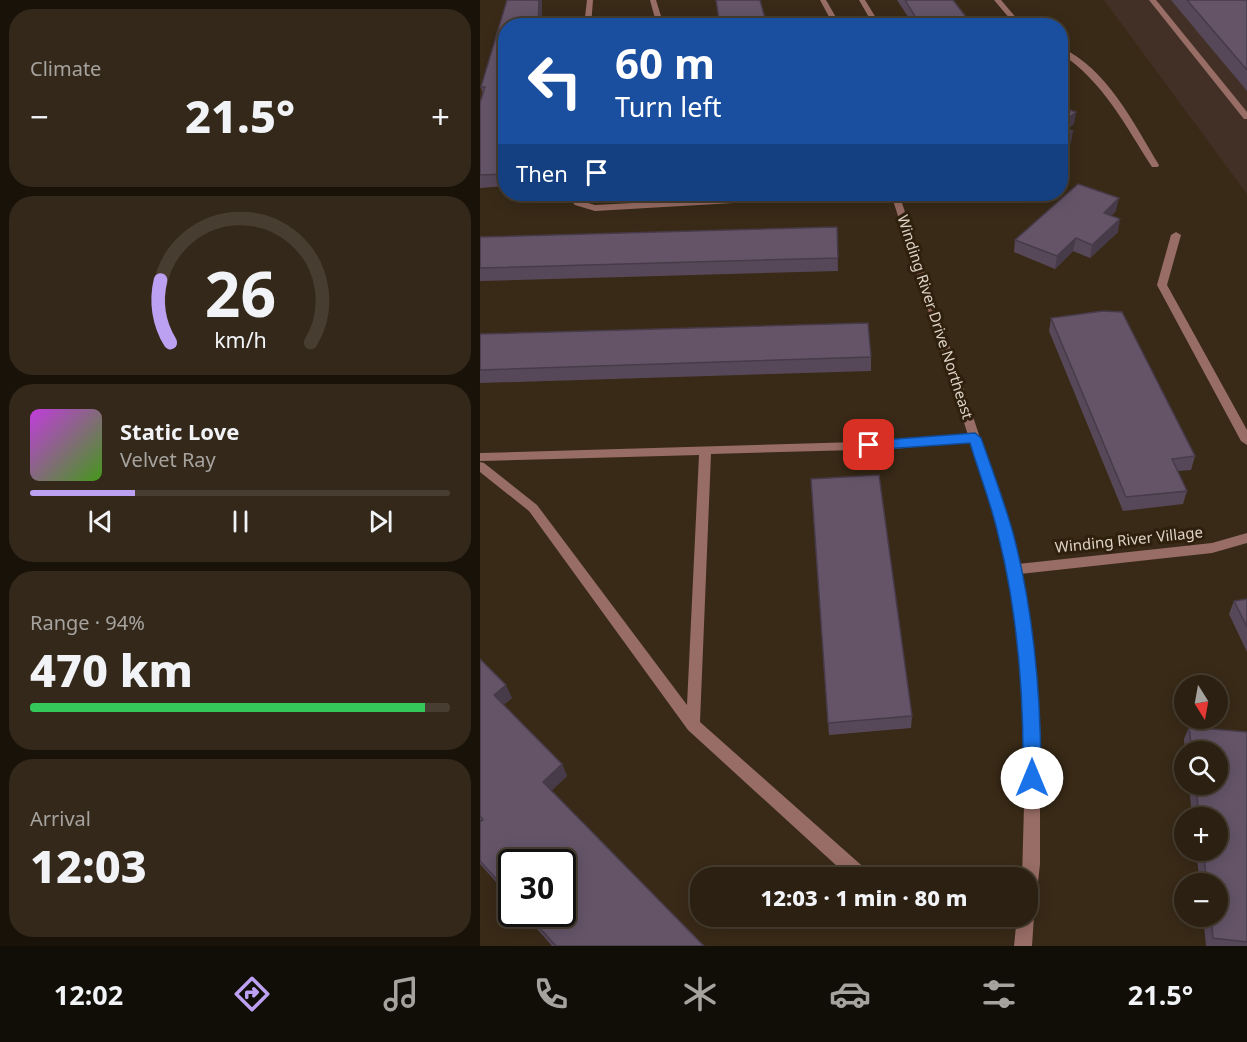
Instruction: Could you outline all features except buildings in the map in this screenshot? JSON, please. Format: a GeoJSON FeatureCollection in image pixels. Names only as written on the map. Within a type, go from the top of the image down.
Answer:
{"type":"FeatureCollection","features":[{"type":"Feature","properties":{"kind":"street"},"geometry":{"type":"LineString","coordinates":[[587,18],[590,0]]}},
{"type":"Feature","properties":{"kind":"street"},"geometry":{"type":"LineString","coordinates":[[653,0],[659,18]]}},
{"type":"Feature","properties":{"kind":"street"},"geometry":{"type":"LineString","coordinates":[[823,0],[833,18]]}},
{"type":"Feature","properties":{"kind":"street"},"geometry":{"type":"LineString","coordinates":[[862,0],[874,18]]}},
{"type":"Feature","properties":{"kind":"street"},"geometry":{"type":"LineString","coordinates":[[997,0],[1013,18]]}},
{"type":"Feature","properties":{"kind":"street"},"geometry":{"type":"LineString","coordinates":[[1152,0],[1247,117]]}},
{"type":"Feature","properties":{"kind":"street"},"geometry":{"type":"LineString","coordinates":[[1068,53],[1084,64],[1125,116],[1155,165]]}},
{"type":"Feature","properties":{"kind":"street"},"geometry":{"type":"LineString","coordinates":[[576,201],[596,208],[658,201]]}},
{"type":"Feature","properties":{"kind":"street","name":"Winding River Drive Northeast"},"geometry":{"type":"LineString","coordinates":[[898,201],[1006,534],[1023,626],[1032,735],[1032,867]]}},
{"type":"Feature","properties":{"kind":"street"},"geometry":{"type":"LineString","coordinates":[[1176,235],[1162,285],[1247,441]]}},
{"type":"Feature","properties":{"kind":"street"},"geometry":{"type":"LineString","coordinates":[[480,457],[893,445],[975,438]]}},
{"type":"Feature","properties":{"kind":"street"},"geometry":{"type":"LineString","coordinates":[[693,725],[705,450]]}},
{"type":"Feature","properties":{"kind":"street"},"geometry":{"type":"LineString","coordinates":[[480,466],[532,508],[693,725],[851,867]]}},
{"type":"Feature","properties":{"kind":"street","name":"Winding River Village"},"geometry":{"type":"LineString","coordinates":[[1012,570],[1212,548],[1247,538]]}},
{"type":"Feature","properties":{"kind":"street"},"geometry":{"type":"LineString","coordinates":[[1023,946],[1025,927]]}},
{"type":"Feature","properties":{"kind":"shaded area"},"geometry":{"type":"Polygon","coordinates":[[[1104,0],[1247,0],[1247,194],[1104,0]]]}},
{"type":"Feature","properties":{"kind":"route"},"geometry":{"type":"LineString","coordinates":[[869,445],[975,438],[1006,534],[1023,626],[1032,735],[1032,778]]}}]}
